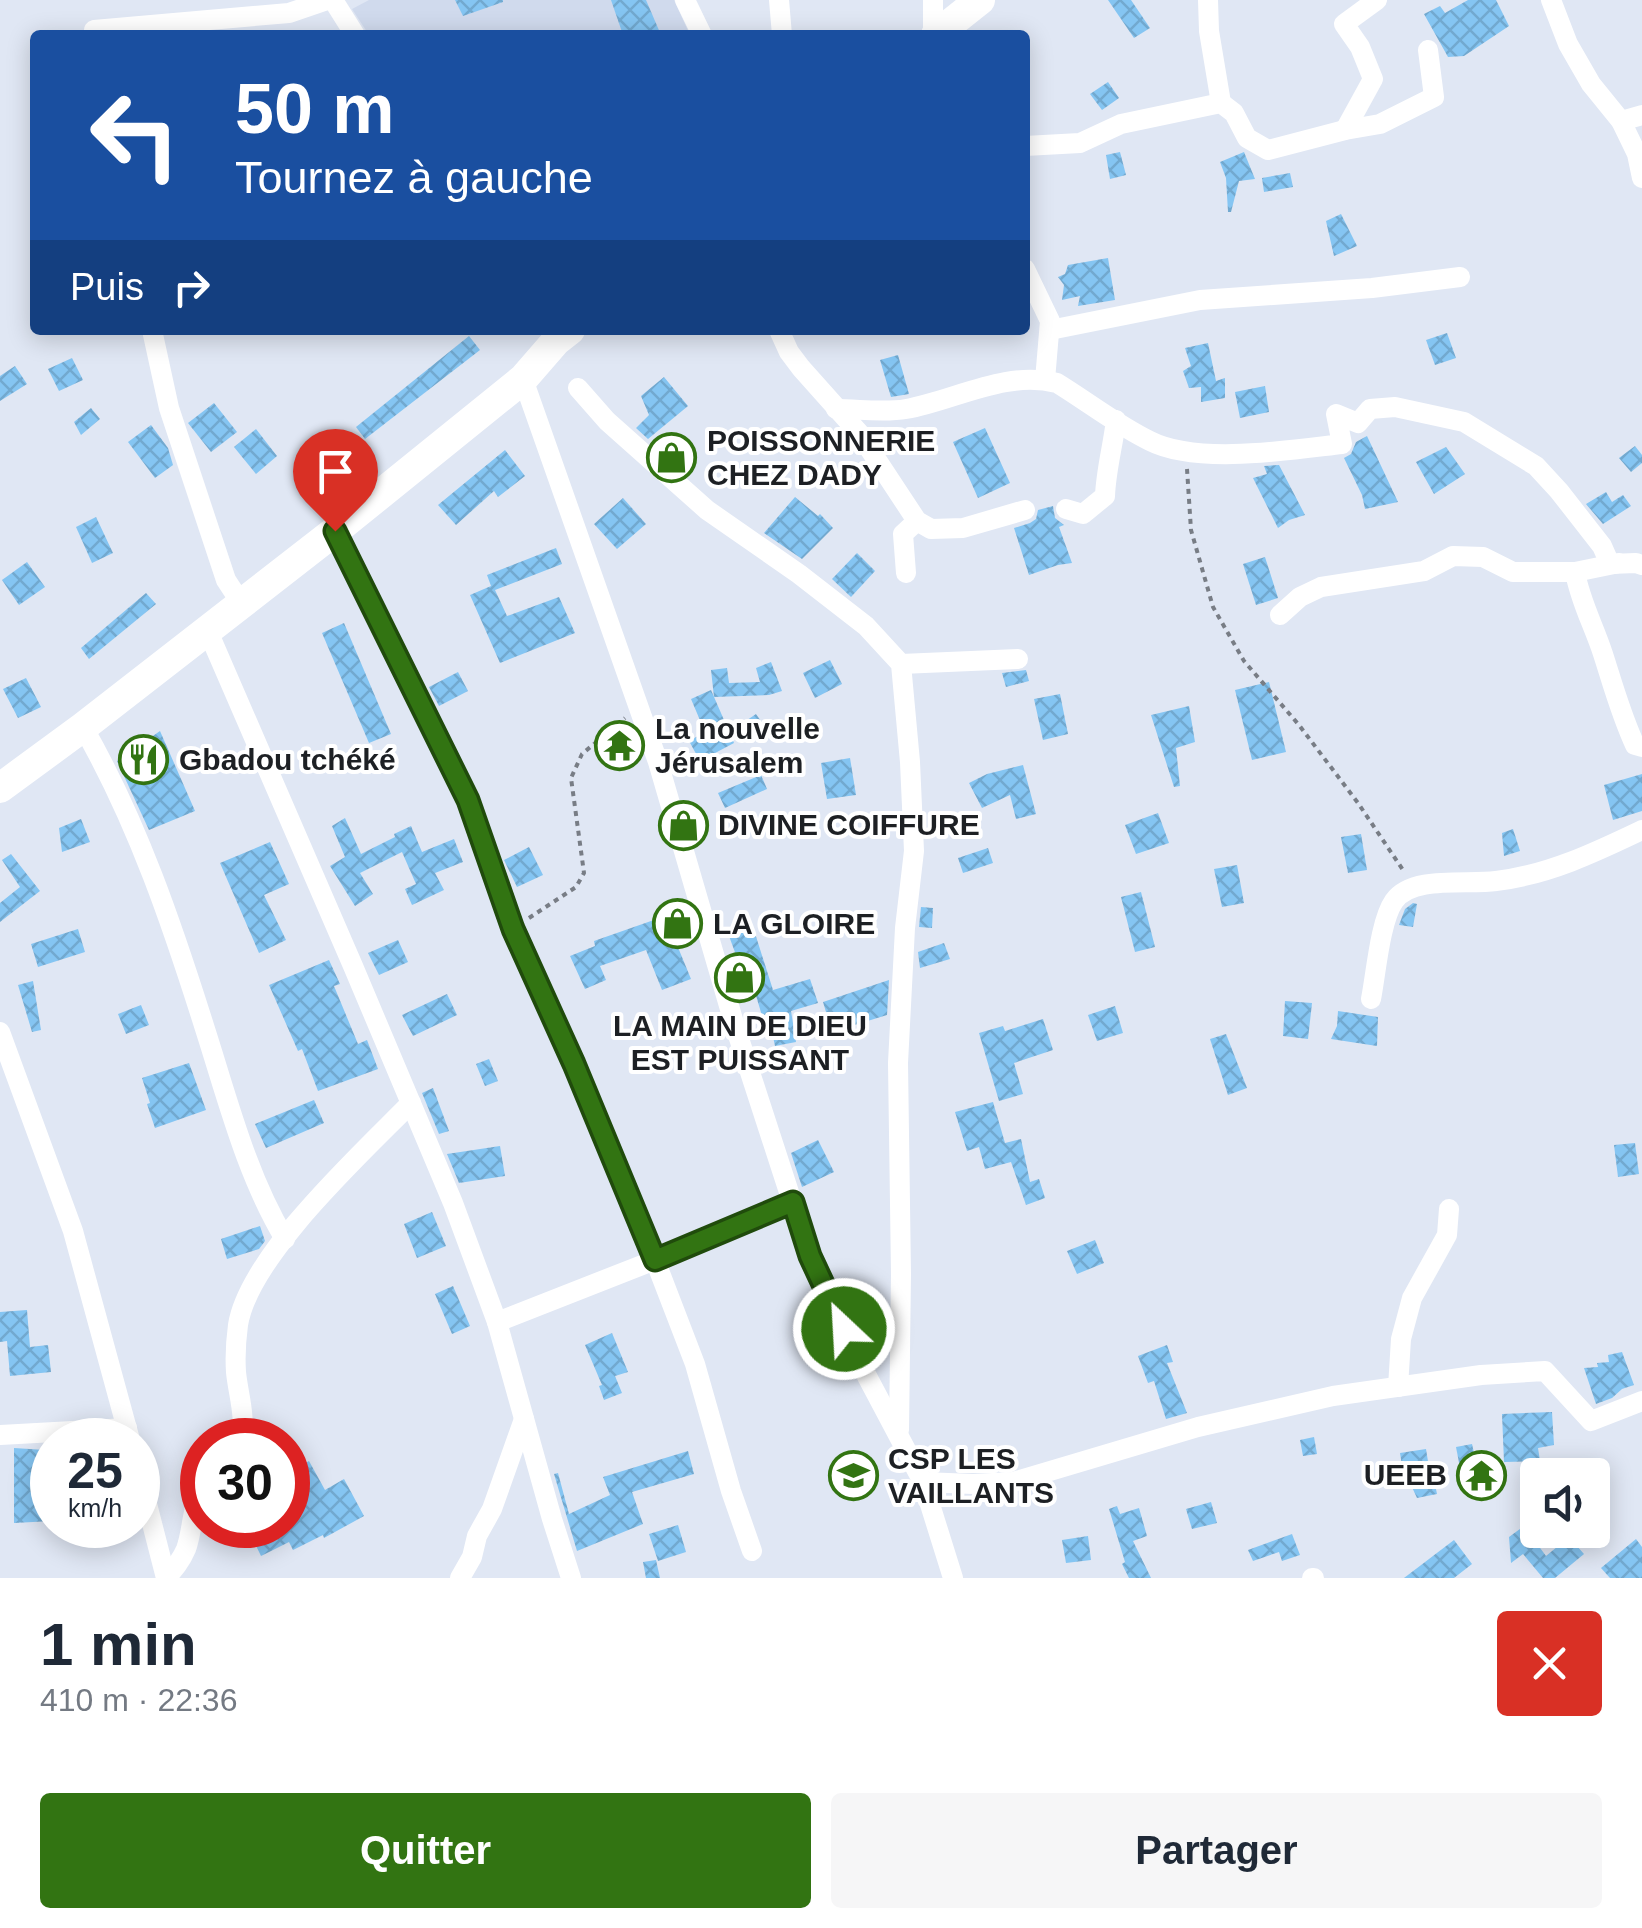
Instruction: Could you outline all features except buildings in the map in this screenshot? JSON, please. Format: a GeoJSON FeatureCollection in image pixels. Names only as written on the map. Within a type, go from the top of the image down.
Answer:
{"type":"FeatureCollection","features":[{"type":"Feature","properties":{"kind":"highway"},"geometry":{"type":"LineString","coordinates":[[941,30],[980,0]]}},
{"type":"Feature","properties":{"kind":"highway"},"geometry":{"type":"LineString","coordinates":[[0,788],[84,727],[523,380],[557,335]]}},
{"type":"Feature","properties":{"kind":"street"},"geometry":{"type":"LineString","coordinates":[[94,30],[289,12],[330,0],[351,30]]}},
{"type":"Feature","properties":{"kind":"street"},"geometry":{"type":"LineString","coordinates":[[686,0],[700,30]]}},
{"type":"Feature","properties":{"kind":"street"},"geometry":{"type":"LineString","coordinates":[[779,0],[782,30]]}},
{"type":"Feature","properties":{"kind":"street"},"geometry":{"type":"LineString","coordinates":[[932,0],[935,30]]}},
{"type":"Feature","properties":{"kind":"street"},"geometry":{"type":"LineString","coordinates":[[1208,0],[1208,31],[1221,103],[1234,113],[1247,138],[1268,150],[1380,124],[1434,97],[1428,50]]}},
{"type":"Feature","properties":{"kind":"street"},"geometry":{"type":"LineString","coordinates":[[1345,130],[1372,79],[1360,47],[1344,24],[1377,0]]}},
{"type":"Feature","properties":{"kind":"street"},"geometry":{"type":"LineString","coordinates":[[1551,0],[1568,44],[1591,84],[1620,121],[1637,154],[1642,178]]}},
{"type":"Feature","properties":{"kind":"street"},"geometry":{"type":"LineString","coordinates":[[1030,146],[1080,143],[1120,124],[1221,103]]}},
{"type":"Feature","properties":{"kind":"street"},"geometry":{"type":"LineString","coordinates":[[1620,121],[1642,115]]}},
{"type":"Feature","properties":{"kind":"street"},"geometry":{"type":"LineString","coordinates":[[1050,330],[1200,300],[1372,288],[1460,277]]}},
{"type":"Feature","properties":{"kind":"street"},"geometry":{"type":"LineString","coordinates":[[1030,278],[1046,311],[1050,330],[1044,380]]}},
{"type":"Feature","properties":{"kind":"street"},"geometry":{"type":"LineString","coordinates":[[153,335],[169,408],[226,580],[241,603]]}},
{"type":"Feature","properties":{"kind":"street"},"geometry":{"type":"LineString","coordinates":[[782,335],[795,360],[859,433],[918,521],[931,529],[963,528],[1025,510]]}},
{"type":"Feature","properties":{"kind":"street"},"geometry":{"type":"LineString","coordinates":[[523,380],[658,762],[734,1022],[810,1256],[861,1365],[923,1482],[953,1578]]}},
{"type":"Feature","properties":{"kind":"street"},"geometry":{"type":"LineString","coordinates":[[836,409],[901,410],[982,386],[1044,380],[1057,383],[1152,442],[1186,453],[1268,453],[1342,444],[1336,414],[1358,423],[1370,409],[1395,408],[1464,422],[1536,466],[1602,546],[1610,564],[1642,565]]}},
{"type":"Feature","properties":{"kind":"street"},"geometry":{"type":"LineString","coordinates":[[578,388],[608,421],[707,510],[866,626],[900,664],[914,851],[905,928],[898,1062],[899,1434]]}},
{"type":"Feature","properties":{"kind":"street"},"geometry":{"type":"LineString","coordinates":[[1066,508],[1083,514],[1105,496],[1116,420]]}},
{"type":"Feature","properties":{"kind":"street"},"geometry":{"type":"LineString","coordinates":[[906,573],[902,534],[918,521]]}},
{"type":"Feature","properties":{"kind":"street"},"geometry":{"type":"LineString","coordinates":[[335,531],[468,800],[513,929],[574,1064],[695,1364],[730,1491],[752,1551]]}},
{"type":"Feature","properties":{"kind":"street"},"geometry":{"type":"LineString","coordinates":[[1280,615],[1300,597],[1321,587],[1424,571],[1454,556],[1483,557],[1514,572],[1574,572],[1619,563]]}},
{"type":"Feature","properties":{"kind":"street"},"geometry":{"type":"LineString","coordinates":[[1574,572],[1621,716],[1635,744],[1642,747]]}},
{"type":"Feature","properties":{"kind":"street"},"geometry":{"type":"LineString","coordinates":[[207,630],[453,1204],[497,1322],[571,1578]]}},
{"type":"Feature","properties":{"kind":"street"},"geometry":{"type":"LineString","coordinates":[[900,664],[1018,659]]}},
{"type":"Feature","properties":{"kind":"street"},"geometry":{"type":"LineString","coordinates":[[84,727],[109,771],[140,841],[259,1190],[286,1239]]}},
{"type":"Feature","properties":{"kind":"street"},"geometry":{"type":"LineString","coordinates":[[1372,999],[1387,914],[1396,898],[1413,886],[1498,882],[1553,869],[1642,830]]}},
{"type":"Feature","properties":{"kind":"street"},"geometry":{"type":"LineString","coordinates":[[0,1032],[73,1232],[124,1418]]}},
{"type":"Feature","properties":{"kind":"street"},"geometry":{"type":"LineString","coordinates":[[242,1418],[236,1367],[238,1324],[246,1295],[308,1210],[410,1103]]}},
{"type":"Feature","properties":{"kind":"street"},"geometry":{"type":"LineString","coordinates":[[497,1322],[793,1202]]}},
{"type":"Feature","properties":{"kind":"street"},"geometry":{"type":"LineString","coordinates":[[1398,1387],[1400,1339],[1412,1298],[1447,1236],[1449,1209]]}},
{"type":"Feature","properties":{"kind":"street"},"geometry":{"type":"LineString","coordinates":[[923,1482],[1013,1482],[1198,1427],[1332,1396],[1481,1375],[1545,1371],[1591,1421],[1642,1402]]}},
{"type":"Feature","properties":{"kind":"street"},"geometry":{"type":"LineString","coordinates":[[460,1578],[492,1509],[524,1419]]}},
{"type":"Feature","properties":{"kind":"street"},"geometry":{"type":"LineString","coordinates":[[0,1435],[30,1435]]}},
{"type":"Feature","properties":{"kind":"street"},"geometry":{"type":"LineString","coordinates":[[158,1548],[166,1578]]}},
{"type":"Feature","properties":{"kind":"street"},"geometry":{"type":"LineString","coordinates":[[166,1578],[186,1548]]}},
{"type":"Feature","properties":{"kind":"path"},"geometry":{"type":"LineString","coordinates":[[1186,453],[1191,530],[1213,607],[1244,661],[1300,725],[1413,886]]}},
{"type":"Feature","properties":{"kind":"path"},"geometry":{"type":"LineString","coordinates":[[513,929],[576,887],[584,874],[571,778],[582,754],[638,707]]}},
{"type":"Feature","properties":{"kind":"shaded area"},"geometry":{"type":"Polygon","coordinates":[[[369,0],[674,0],[688,30],[366,30],[352,9],[369,0]]]}},
{"type":"Feature","properties":{"kind":"place","name":"POISSONNERIE CHEZ DADY"},"geometry":{"type":"Point","coordinates":[672,458]}},
{"type":"Feature","properties":{"kind":"place","name":"La nouvelle Jérusalem"},"geometry":{"type":"Point","coordinates":[620,746]}},
{"type":"Feature","properties":{"kind":"place","name":"Gbadou tchéké"},"geometry":{"type":"Point","coordinates":[144,760]}},
{"type":"Feature","properties":{"kind":"place","name":"DIVINE COIFFURE"},"geometry":{"type":"Point","coordinates":[683,825]}},
{"type":"Feature","properties":{"kind":"place","name":"LA GLOIRE"},"geometry":{"type":"Point","coordinates":[678,924]}},
{"type":"Feature","properties":{"kind":"place","name":"LA MAIN DE DIEU EST PUISSANT"},"geometry":{"type":"Point","coordinates":[740,977]}},
{"type":"Feature","properties":{"kind":"place","name":"UEEB"},"geometry":{"type":"Point","coordinates":[1482,1475]}},
{"type":"Feature","properties":{"kind":"place","name":"CSP LES VAILLANTS"},"geometry":{"type":"Point","coordinates":[853,1476]}},
{"type":"Feature","properties":{"kind":"route"},"geometry":{"type":"LineString","coordinates":[[335,531],[468,800],[513,929],[655,1260],[793,1202],[810,1256],[844,1329]]}}]}
